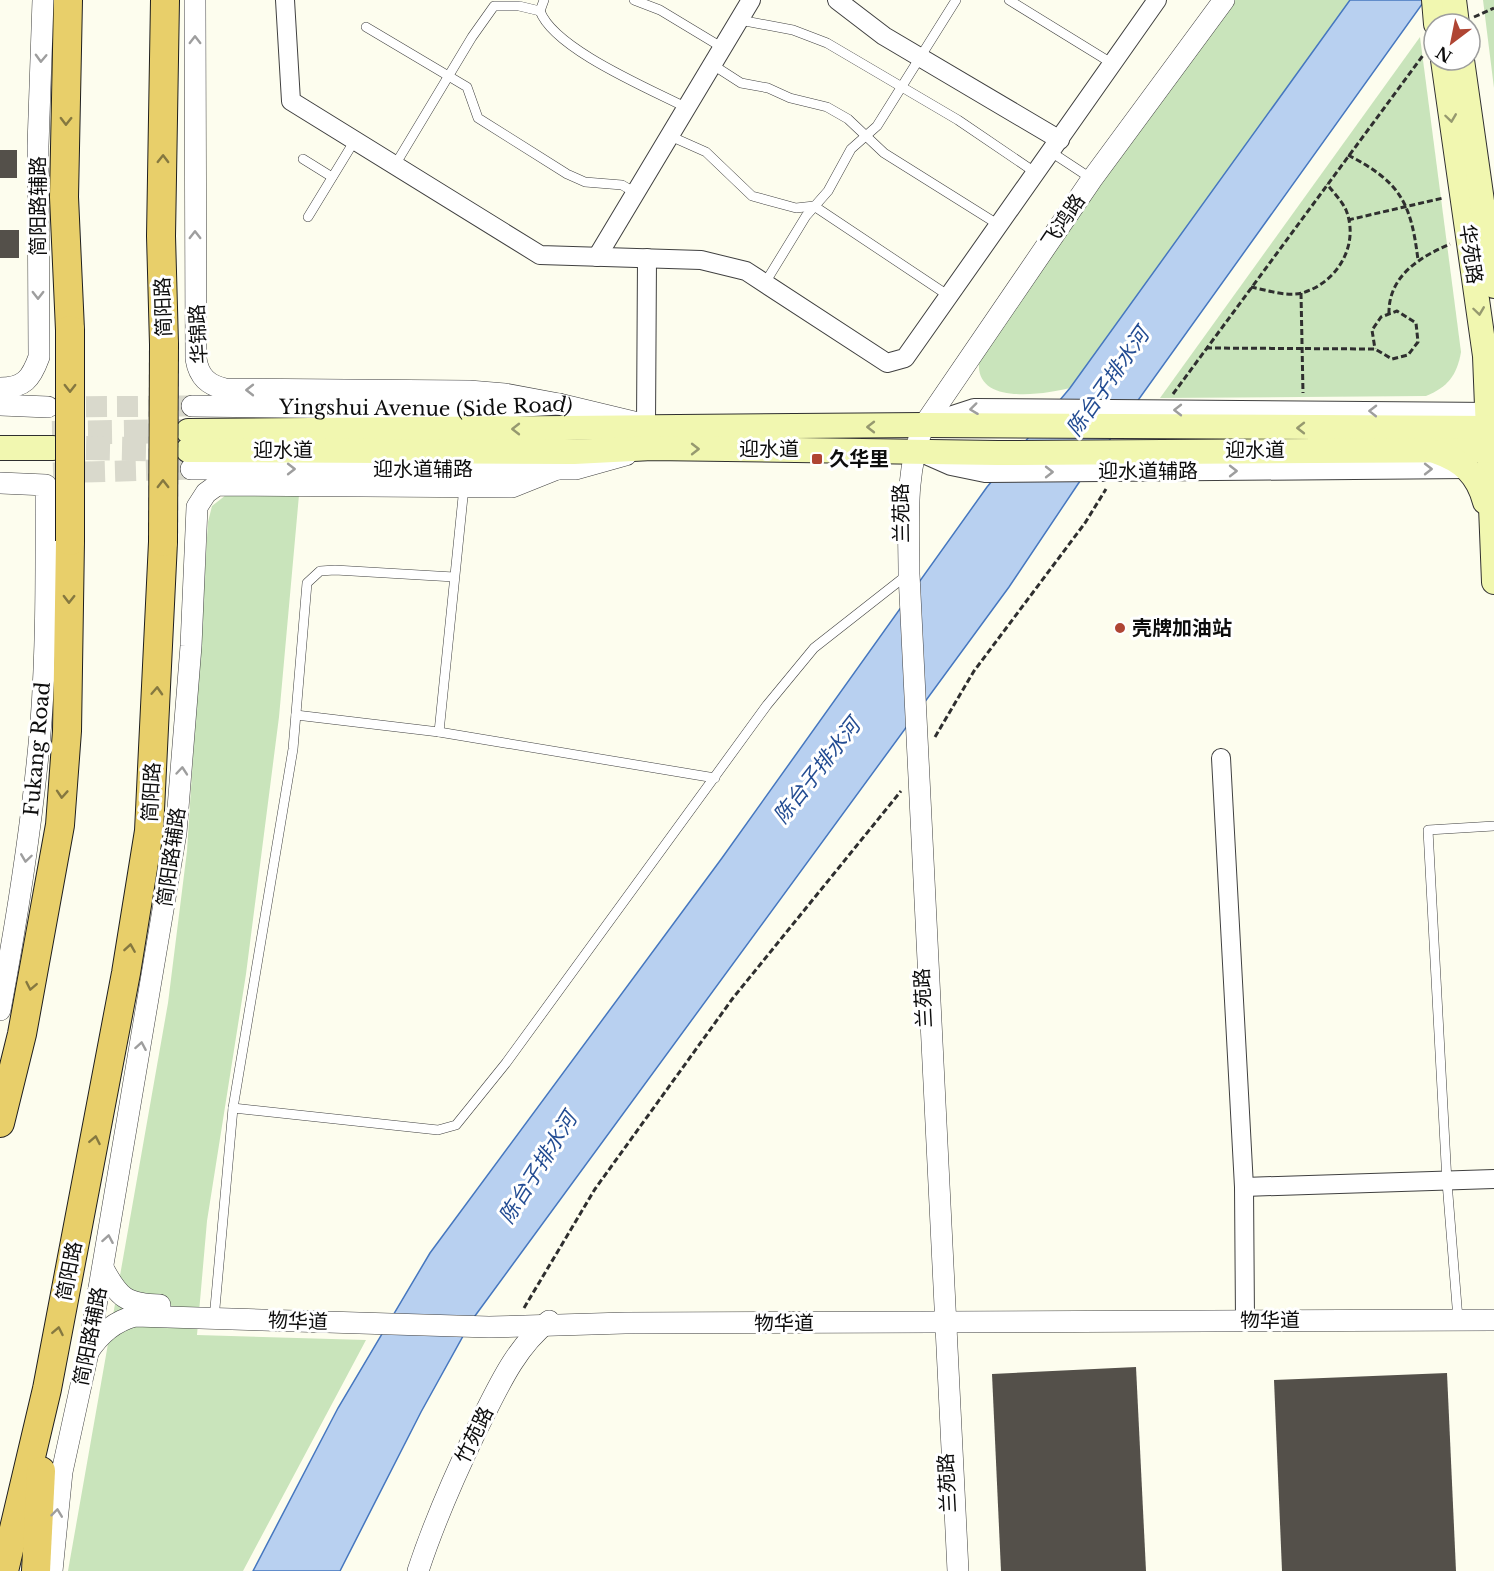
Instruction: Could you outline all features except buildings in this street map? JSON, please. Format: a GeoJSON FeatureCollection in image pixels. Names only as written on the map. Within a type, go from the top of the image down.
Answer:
{"type":"FeatureCollection","features":[{"type":"Feature","properties":{"kind":"highway"},"geometry":{"type":"LineString","coordinates":[[2,1113],[22,1034],[60,825],[67,731],[70,330],[64,197],[68,0]]}},
{"type":"Feature","properties":{"kind":"highway","name":"简阳路"},"geometry":{"type":"LineString","coordinates":[[4,1571],[47,1389],[126,973],[149,831],[163,542],[164,344],[161,236],[165,0]]}},
{"type":"Feature","properties":{"kind":"highway"},"geometry":{"type":"LineString","coordinates":[[36,1571],[47,1389]]}},
{"type":"Feature","properties":{"kind":"main road","name":"华苑路"},"geometry":{"type":"LineString","coordinates":[[1440,72],[1476,193],[1469,236],[1485,356],[1487,446]]}},
{"type":"Feature","properties":{"kind":"main road","name":"华苑路"},"geometry":{"type":"LineString","coordinates":[[1463,72],[1476,193],[1494,286]]}},
{"type":"Feature","properties":{"kind":"main road","name":"迎水道"},"geometry":{"type":"LineString","coordinates":[[189,450],[917,426],[1020,418],[1134,418],[1424,439],[1487,446]]}},
{"type":"Feature","properties":{"kind":"main road"},"geometry":{"type":"LineString","coordinates":[[0,432],[53,441],[0,448]]}},
{"type":"Feature","properties":{"kind":"main road","name":"迎水道"},"geometry":{"type":"LineString","coordinates":[[651,434],[908,450],[994,463],[1114,464],[1424,439]]}},
{"type":"Feature","properties":{"kind":"main road"},"geometry":{"type":"LineString","coordinates":[[1487,446],[1484,496],[1492,517],[1494,582]]}},
{"type":"Feature","properties":{"kind":"street","name":"简阳路辅路"},"geometry":{"type":"LineString","coordinates":[[0,388],[15,388],[27,380],[33,373],[39,357],[38,146],[43,0]]}},
{"type":"Feature","properties":{"kind":"street","name":"华锦路"},"geometry":{"type":"LineString","coordinates":[[195,0],[196,359],[202,378],[225,389],[469,391],[505,394],[559,404]]}},
{"type":"Feature","properties":{"kind":"street"},"geometry":{"type":"LineString","coordinates":[[285,0],[291,101],[540,255],[701,260],[746,271],[887,363],[905,358],[1157,0]]}},
{"type":"Feature","properties":{"kind":"street"},"geometry":{"type":"LineString","coordinates":[[597,257],[751,0]]}},
{"type":"Feature","properties":{"kind":"street"},"geometry":{"type":"LineString","coordinates":[[837,0],[884,36],[1055,146]]}},
{"type":"Feature","properties":{"kind":"street","name":"飞鸿路"},"geometry":{"type":"LineString","coordinates":[[908,450],[917,426],[1208,0]]}},
{"type":"Feature","properties":{"kind":"street","name":"飞鸿路"},"geometry":{"type":"LineString","coordinates":[[1087,176],[1224,0]]}},
{"type":"Feature","properties":{"kind":"street"},"geometry":{"type":"LineString","coordinates":[[646,258],[651,434]]}},
{"type":"Feature","properties":{"kind":"street","name":"Yingshui Avenue (Side Road)"},"geometry":{"type":"LineString","coordinates":[[192,406],[471,409],[559,404],[651,434]]}},
{"type":"Feature","properties":{"kind":"street"},"geometry":{"type":"LineString","coordinates":[[0,405],[48,407]]}},
{"type":"Feature","properties":{"kind":"street"},"geometry":{"type":"LineString","coordinates":[[1134,418],[1161,410],[1304,410],[1487,446]]}},
{"type":"Feature","properties":{"kind":"street","name":"迎水道辅路"},"geometry":{"type":"LineString","coordinates":[[189,450],[576,469],[651,434]]}},
{"type":"Feature","properties":{"kind":"street","name":"迎水道辅路"},"geometry":{"type":"LineString","coordinates":[[1114,464],[1487,446]]}},
{"type":"Feature","properties":{"kind":"street","name":"兰苑路"},"geometry":{"type":"LineString","coordinates":[[908,450],[906,583],[942,1317],[951,1571]]}},
{"type":"Feature","properties":{"kind":"street","name":"简阳路辅路"},"geometry":{"type":"LineString","coordinates":[[52,1571],[62,1472],[88,1353],[176,833],[191,646],[197,507],[206,493],[217,485],[235,483],[512,487],[557,469]]}},
{"type":"Feature","properties":{"kind":"street"},"geometry":{"type":"LineString","coordinates":[[0,472],[50,479]]}},
{"type":"Feature","properties":{"kind":"street"},"geometry":{"type":"LineString","coordinates":[[0,483],[50,479]]}},
{"type":"Feature","properties":{"kind":"street","name":"Fukang Road"},"geometry":{"type":"LineString","coordinates":[[0,1010],[19,908],[41,720],[50,479]]}},
{"type":"Feature","properties":{"kind":"street","name":"兰苑路"},"geometry":{"type":"LineString","coordinates":[[913,729],[912,776],[958,1571]]}},
{"type":"Feature","properties":{"kind":"street"},"geometry":{"type":"LineString","coordinates":[[1221,758],[1244,1187],[1245,1315]]}},
{"type":"Feature","properties":{"kind":"street"},"geometry":{"type":"LineString","coordinates":[[1244,1187],[1494,1179]]}},
{"type":"Feature","properties":{"kind":"street","name":"物华道"},"geometry":{"type":"LineString","coordinates":[[103,1268],[119,1294],[132,1302],[214,1313]]}},
{"type":"Feature","properties":{"kind":"street","name":"物华道"},"geometry":{"type":"LineString","coordinates":[[1458,1316],[1494,1311]]}},
{"type":"Feature","properties":{"kind":"street","name":"物华道"},"geometry":{"type":"LineString","coordinates":[[88,1353],[106,1331],[126,1318],[214,1313],[552,1323],[1245,1315],[1458,1316],[1494,1320]]}},
{"type":"Feature","properties":{"kind":"street","name":"物华道"},"geometry":{"type":"LineString","coordinates":[[492,1320],[520,1315],[552,1323]]}},
{"type":"Feature","properties":{"kind":"street","name":"竹苑路"},"geometry":{"type":"LineString","coordinates":[[418,1571],[441,1505],[493,1397],[512,1363],[552,1323]]}},
{"type":"Feature","properties":{"kind":"street","name":"竹苑路"},"geometry":{"type":"LineString","coordinates":[[427,1571],[454,1492],[496,1405],[530,1350],[552,1323]]}},
{"type":"Feature","properties":{"kind":"lane"},"geometry":{"type":"LineString","coordinates":[[544,0],[540,11],[544,22],[592,60],[687,108]]}},
{"type":"Feature","properties":{"kind":"lane"},"geometry":{"type":"LineString","coordinates":[[634,0],[660,10],[723,48]]}},
{"type":"Feature","properties":{"kind":"lane"},"geometry":{"type":"LineString","coordinates":[[765,283],[814,206],[828,191],[851,149],[877,126],[956,0]]}},
{"type":"Feature","properties":{"kind":"lane"},"geometry":{"type":"LineString","coordinates":[[1009,0],[1113,64]]}},
{"type":"Feature","properties":{"kind":"lane"},"geometry":{"type":"LineString","coordinates":[[395,165],[494,6],[519,6],[540,11]]}},
{"type":"Feature","properties":{"kind":"lane"},"geometry":{"type":"LineString","coordinates":[[737,23],[745,21],[793,30],[827,43],[901,85],[1036,173]]}},
{"type":"Feature","properties":{"kind":"lane"},"geometry":{"type":"LineString","coordinates":[[366,27],[468,87],[478,118],[490,126],[585,182],[609,182],[622,185],[636,193]]}},
{"type":"Feature","properties":{"kind":"lane"},"geometry":{"type":"LineString","coordinates":[[713,65],[741,83],[768,88],[790,98],[827,108],[848,119],[884,153],[999,225]]}},
{"type":"Feature","properties":{"kind":"lane"},"geometry":{"type":"LineString","coordinates":[[670,136],[706,152],[752,196],[796,208],[814,206],[949,296]]}},
{"type":"Feature","properties":{"kind":"lane"},"geometry":{"type":"LineString","coordinates":[[308,217],[355,140]]}},
{"type":"Feature","properties":{"kind":"lane"},"geometry":{"type":"LineString","coordinates":[[1055,146],[1087,176]]}},
{"type":"Feature","properties":{"kind":"lane"},"geometry":{"type":"LineString","coordinates":[[303,159],[332,177]]}},
{"type":"Feature","properties":{"kind":"lane"},"geometry":{"type":"LineString","coordinates":[[439,732],[464,487]]}},
{"type":"Feature","properties":{"kind":"lane"},"geometry":{"type":"LineString","coordinates":[[214,1313],[233,1108],[293,750],[307,583],[320,571],[335,570],[454,577]]}},
{"type":"Feature","properties":{"kind":"lane"},"geometry":{"type":"LineString","coordinates":[[233,1108],[438,1130],[456,1125],[506,1064],[767,705],[814,648],[906,583]]}},
{"type":"Feature","properties":{"kind":"lane"},"geometry":{"type":"LineString","coordinates":[[296,715],[439,732],[715,778]]}},
{"type":"Feature","properties":{"kind":"lane"},"geometry":{"type":"LineString","coordinates":[[1458,1316],[1447,1182],[1428,830],[1494,826]]}},
{"type":"Feature","properties":{"kind":"path"},"geometry":{"type":"LineString","coordinates":[[1161,410],[1348,155],[1422,70]]}},
{"type":"Feature","properties":{"kind":"path"},"geometry":{"type":"LineString","coordinates":[[1348,155],[1379,171],[1399,193],[1414,228],[1418,260]]}},
{"type":"Feature","properties":{"kind":"path"},"geometry":{"type":"LineString","coordinates":[[1251,286],[1301,293],[1327,279],[1344,262],[1351,235],[1346,209],[1327,184]]}},
{"type":"Feature","properties":{"kind":"path"},"geometry":{"type":"LineString","coordinates":[[1348,220],[1476,193]]}},
{"type":"Feature","properties":{"kind":"path"},"geometry":{"type":"LineString","coordinates":[[1389,314],[1389,302],[1394,290],[1418,260],[1469,236]]}},
{"type":"Feature","properties":{"kind":"path"},"geometry":{"type":"LineString","coordinates":[[1301,293],[1304,410]]}},
{"type":"Feature","properties":{"kind":"path"},"geometry":{"type":"LineString","coordinates":[[1206,348],[1375,350],[1392,359],[1408,355],[1418,342],[1416,323],[1397,311],[1381,317],[1372,330],[1375,350]]}},
{"type":"Feature","properties":{"kind":"path"},"geometry":{"type":"LineString","coordinates":[[935,738],[974,671],[1079,531],[1114,464]]}},
{"type":"Feature","properties":{"kind":"path"},"geometry":{"type":"LineString","coordinates":[[520,1315],[595,1189],[719,1017],[912,776]]}},
{"type":"Feature","properties":{"kind":"green space"},"geometry":{"type":"Polygon","coordinates":[[[1235,0],[1350,0],[1070,388],[1045,393],[1014,394],[989,386],[981,377],[979,363],[984,345],[1235,0]]]}},
{"type":"Feature","properties":{"kind":"green space"},"geometry":{"type":"Polygon","coordinates":[[[1483,0],[1494,0],[1494,88],[1483,0]]]}},
{"type":"Feature","properties":{"kind":"green space"},"geometry":{"type":"Polygon","coordinates":[[[1420,37],[1422,72],[1425,72],[1461,352],[1454,374],[1440,389],[1426,396],[1160,398],[1420,37]]]}},
{"type":"Feature","properties":{"kind":"green space"},"geometry":{"type":"Polygon","coordinates":[[[226,495],[299,495],[279,717],[246,974],[207,1221],[197,1335],[366,1340],[243,1571],[68,1571],[168,1003],[187,851],[208,522],[212,506],[226,495]]]}},
{"type":"Feature","properties":{"kind":"water","name":"陈台子排水河"},"geometry":{"type":"Polygon","coordinates":[[[1350,0],[1425,0],[1078,484],[1009,587],[472,1320],[421,1412],[340,1571],[253,1571],[338,1408],[430,1253],[722,858],[987,487],[1070,388],[1350,0]]]}},
{"type":"Feature","properties":{"kind":"tunnel"},"geometry":{"type":"LineString","coordinates":[[55,407],[192,406]]}},
{"type":"Feature","properties":{"kind":"tunnel"},"geometry":{"type":"LineString","coordinates":[[52,433],[183,431]]}},
{"type":"Feature","properties":{"kind":"tunnel"},"geometry":{"type":"LineString","coordinates":[[86,448],[180,450]]}},
{"type":"Feature","properties":{"kind":"tunnel"},"geometry":{"type":"LineString","coordinates":[[53,473],[191,469]]}},
{"type":"Feature","properties":{"kind":"place","name":"久华里"},"geometry":{"type":"Point","coordinates":[817,459]}},
{"type":"Feature","properties":{"kind":"place","name":"壳牌加油站"},"geometry":{"type":"Point","coordinates":[1120,628]}}]}
